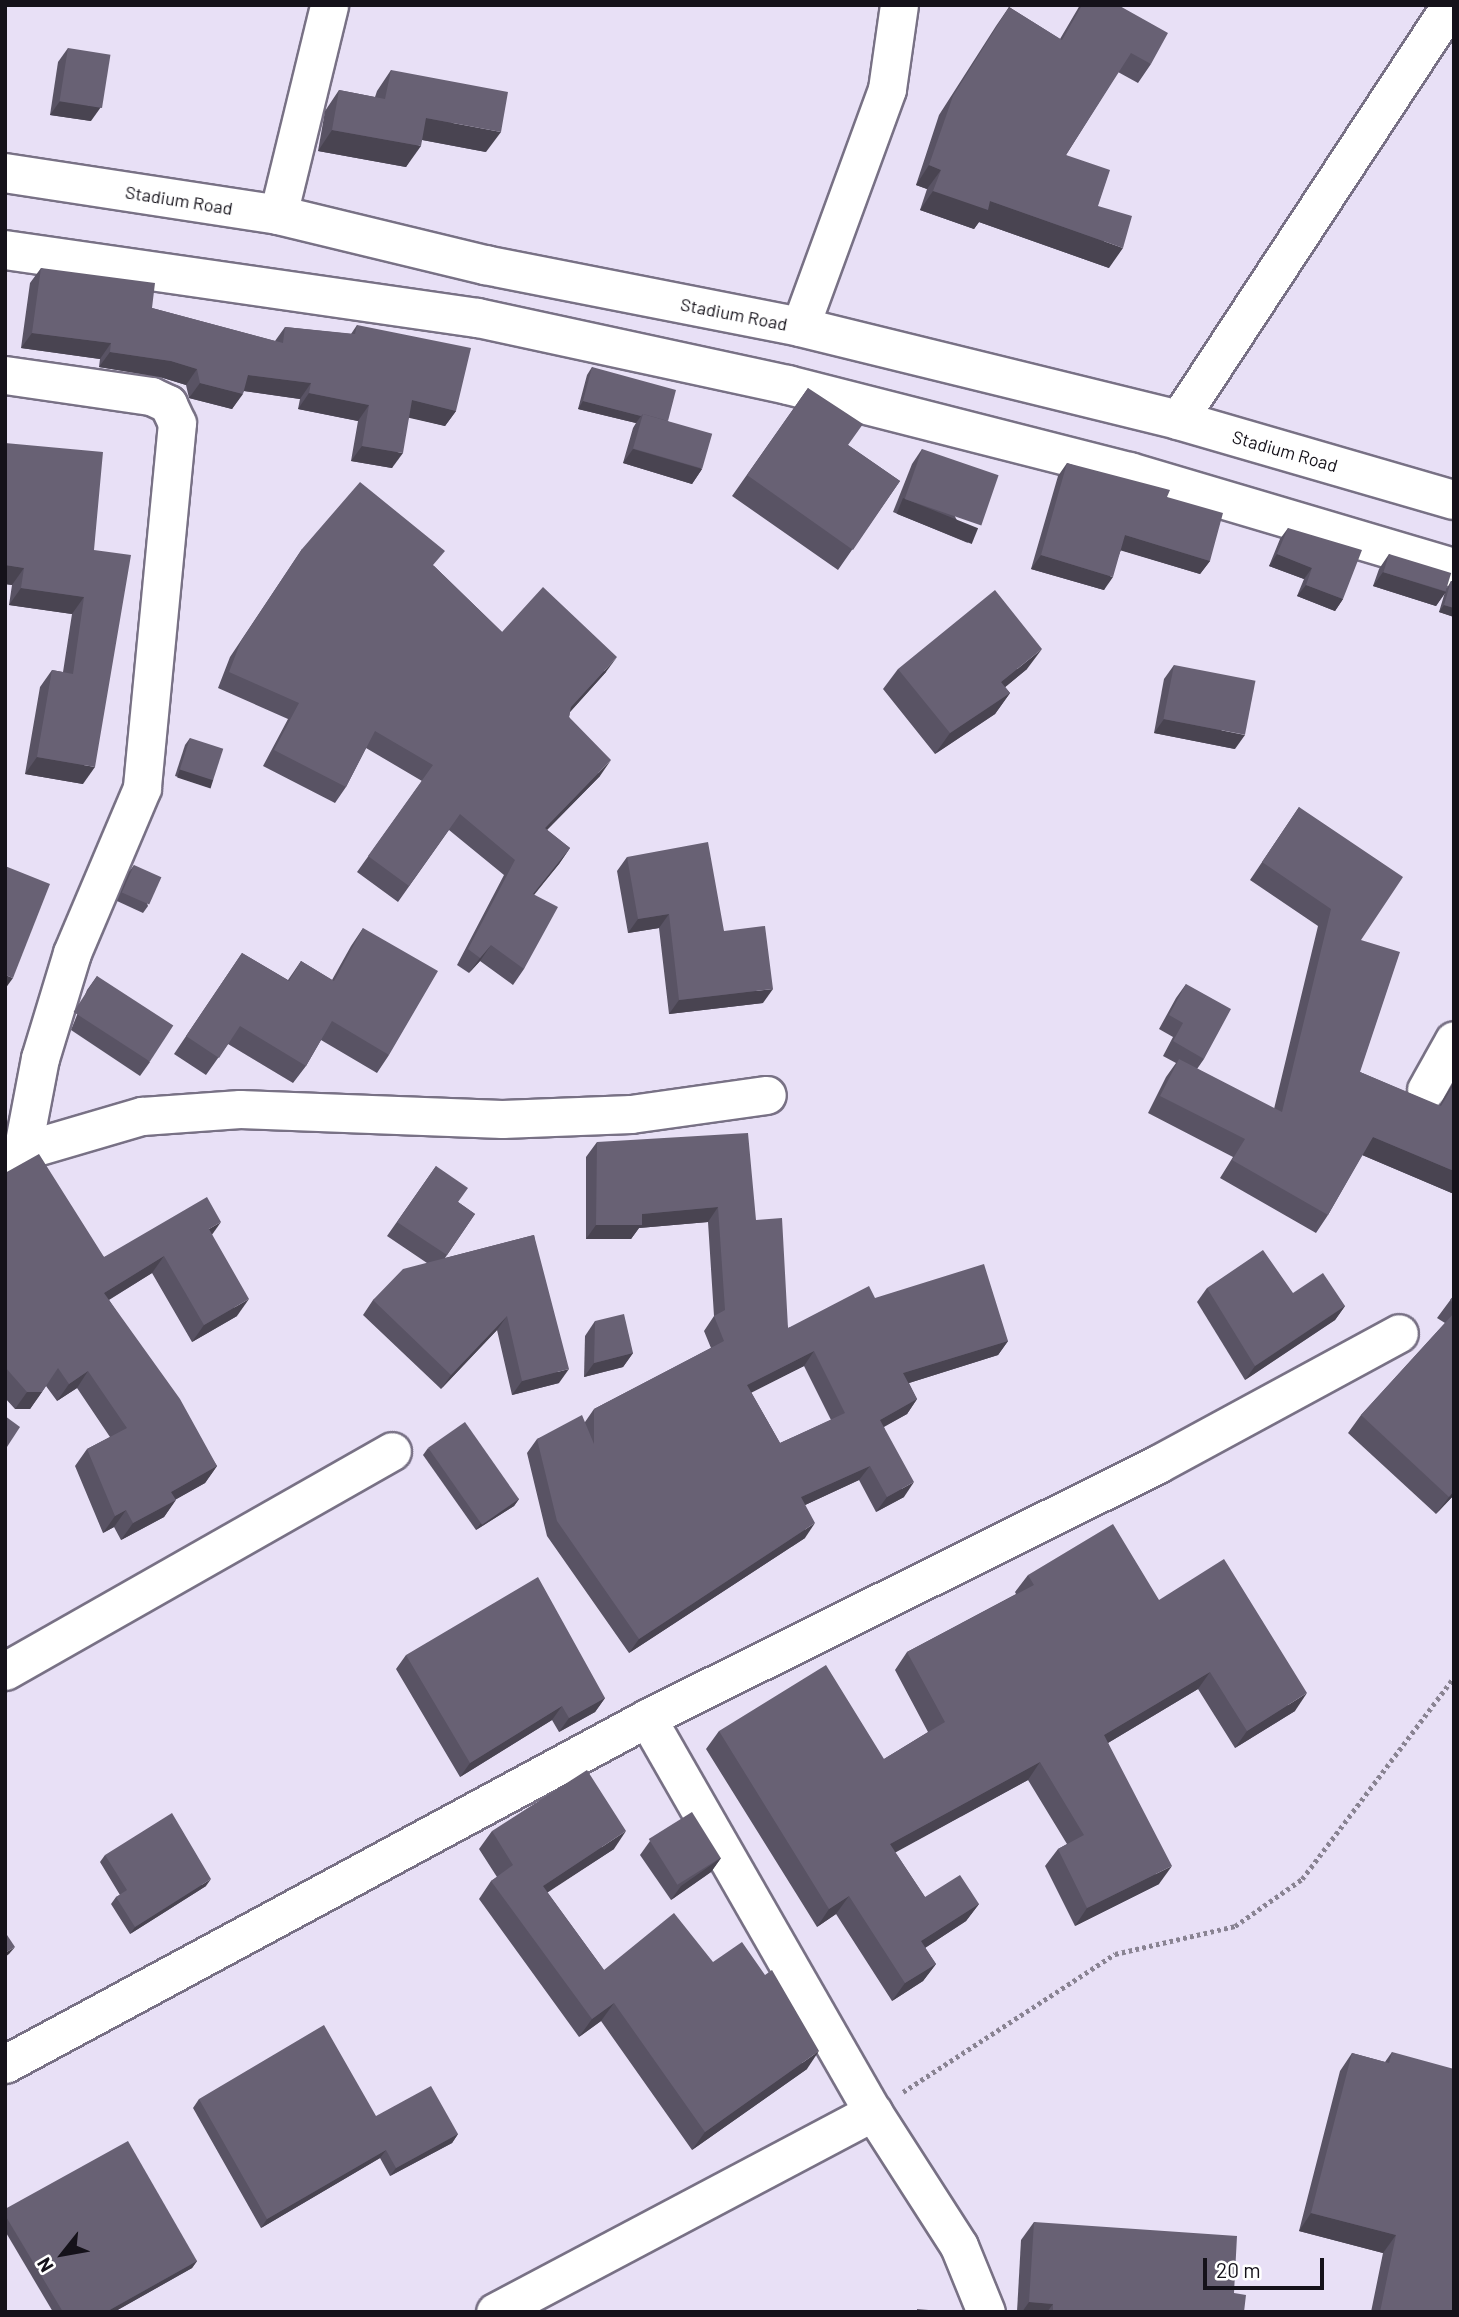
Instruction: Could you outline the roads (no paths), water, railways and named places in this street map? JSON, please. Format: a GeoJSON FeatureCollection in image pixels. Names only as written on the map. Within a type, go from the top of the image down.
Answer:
{"type":"FeatureCollection","features":[{"type":"Feature","properties":{"kind":"main road","name":"Stadium Road"},"geometry":{"type":"LineString","coordinates":[[5,173],[278,215],[485,265],[800,327],[1178,420],[1454,500]]}},
{"type":"Feature","properties":{"kind":"main road"},"geometry":{"type":"LineString","coordinates":[[5,250],[478,318],[788,385],[1130,472],[1454,568]]}},
{"type":"Feature","properties":{"kind":"street"},"geometry":{"type":"LineString","coordinates":[[278,215],[329,5]]}},
{"type":"Feature","properties":{"kind":"street"},"geometry":{"type":"LineString","coordinates":[[800,327],[887,89],[900,5]]}},
{"type":"Feature","properties":{"kind":"street"},"geometry":{"type":"LineString","coordinates":[[1178,420],[1451,5]]}},
{"type":"Feature","properties":{"kind":"street"},"geometry":{"type":"LineString","coordinates":[[5,375],[151,396],[168,404],[177,424],[142,788],[72,953],[14,1151]]}},
{"type":"Feature","properties":{"kind":"street"},"geometry":{"type":"LineString","coordinates":[[1426,1090],[1454,1040]]}},
{"type":"Feature","properties":{"kind":"street"},"geometry":{"type":"LineString","coordinates":[[14,1151],[142,1116],[240,1109],[502,1119],[631,1114],[767,1095]]}},
{"type":"Feature","properties":{"kind":"street"},"geometry":{"type":"LineString","coordinates":[[5,2064],[647,1717],[1158,1464],[1399,1332]]}},
{"type":"Feature","properties":{"kind":"street"},"geometry":{"type":"LineString","coordinates":[[5,1671],[392,1451]]}},
{"type":"Feature","properties":{"kind":"street"},"geometry":{"type":"LineString","coordinates":[[647,1717],[873,2112],[960,2246],[986,2312]]}},
{"type":"Feature","properties":{"kind":"street"},"geometry":{"type":"LineString","coordinates":[[495,2312],[873,2112]]}}]}
